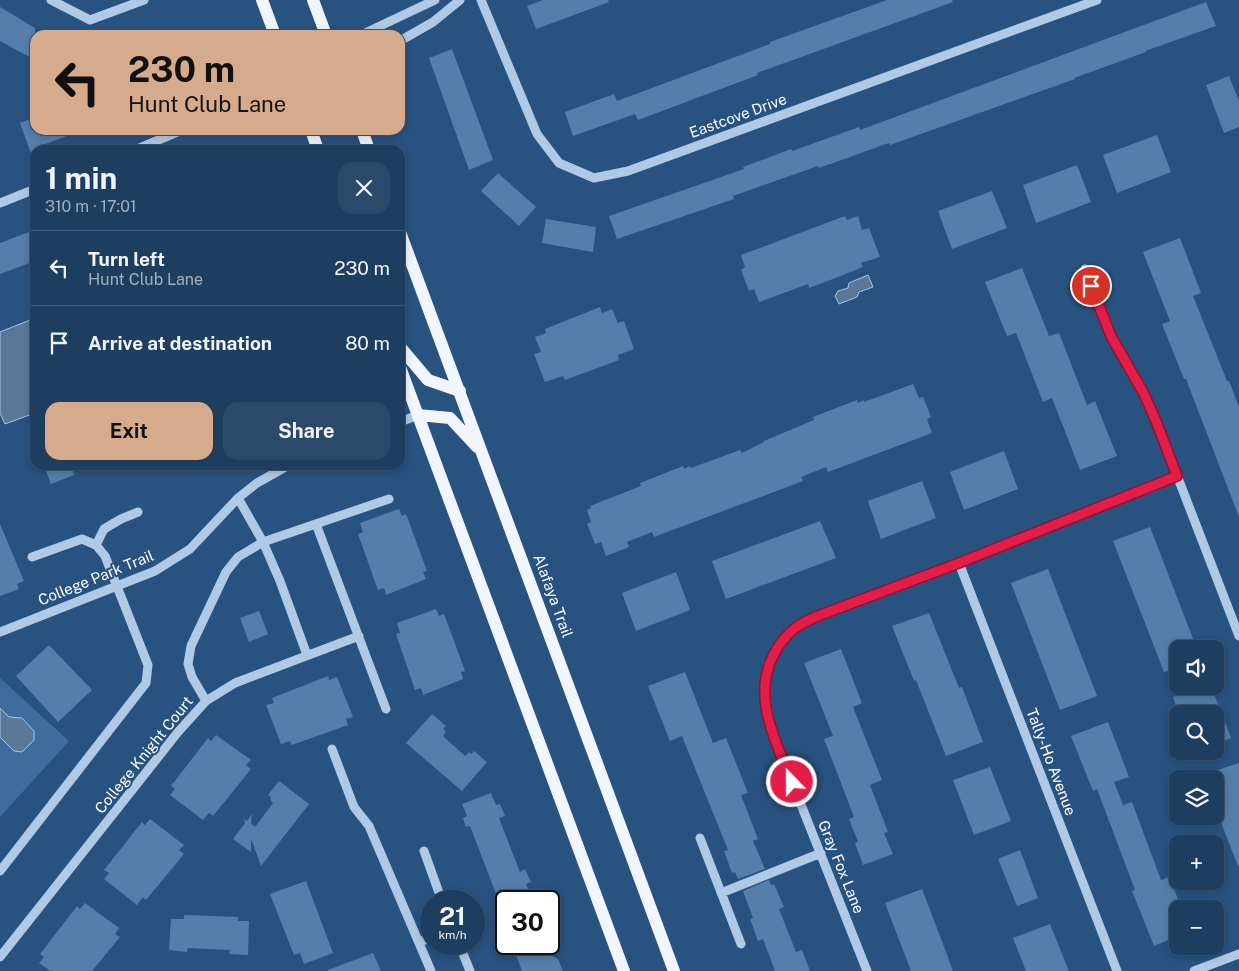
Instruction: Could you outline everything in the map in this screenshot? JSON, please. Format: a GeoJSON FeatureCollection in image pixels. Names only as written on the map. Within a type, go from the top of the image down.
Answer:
{"type":"FeatureCollection","features":[{"type":"Feature","properties":{"kind":"main road"},"geometry":{"type":"LineString","coordinates":[[262,0],[273,30]]}},
{"type":"Feature","properties":{"kind":"main road"},"geometry":{"type":"LineString","coordinates":[[312,0],[324,30]]}},
{"type":"Feature","properties":{"kind":"main road","name":"Alafaya Trail"},"geometry":{"type":"LineString","coordinates":[[405,245],[674,971]]}},
{"type":"Feature","properties":{"kind":"main road"},"geometry":{"type":"LineString","coordinates":[[405,354],[428,380],[460,391]]}},
{"type":"Feature","properties":{"kind":"main road"},"geometry":{"type":"LineString","coordinates":[[405,380],[624,971]]}},
{"type":"Feature","properties":{"kind":"main road"},"geometry":{"type":"LineString","coordinates":[[418,415],[450,418],[482,453]]}},
{"type":"Feature","properties":{"kind":"street"},"geometry":{"type":"LineString","coordinates":[[51,0],[90,20],[144,0]]}},
{"type":"Feature","properties":{"kind":"street"},"geometry":{"type":"LineString","coordinates":[[372,30],[435,0]]}},
{"type":"Feature","properties":{"kind":"street"},"geometry":{"type":"LineString","coordinates":[[405,38],[433,22],[460,0]]}},
{"type":"Feature","properties":{"kind":"street","name":"Eastcove Drive"},"geometry":{"type":"LineString","coordinates":[[482,0],[537,134],[559,163],[594,178],[628,171],[1097,0]]}},
{"type":"Feature","properties":{"kind":"street"},"geometry":{"type":"LineString","coordinates":[[147,145],[170,135]]}},
{"type":"Feature","properties":{"kind":"street"},"geometry":{"type":"LineString","coordinates":[[0,203],[30,191]]}},
{"type":"Feature","properties":{"kind":"street"},"geometry":{"type":"LineString","coordinates":[[1085,269],[1111,336],[1144,394],[1156,421],[1239,636]]}},
{"type":"Feature","properties":{"kind":"street"},"geometry":{"type":"LineString","coordinates":[[405,420],[418,415]]}},
{"type":"Feature","properties":{"kind":"street","name":"College Park Trail"},"geometry":{"type":"LineString","coordinates":[[0,632],[155,571],[190,550],[238,498],[257,483],[280,470]]}},
{"type":"Feature","properties":{"kind":"street","name":"Gray Fox Lane"},"geometry":{"type":"LineString","coordinates":[[867,971],[771,729],[764,686],[769,664],[778,646],[794,629],[815,617],[959,563],[1177,476]]}},
{"type":"Feature","properties":{"kind":"street"},"geometry":{"type":"LineString","coordinates":[[238,498],[263,542],[280,581],[307,655]]}},
{"type":"Feature","properties":{"kind":"street"},"geometry":{"type":"LineString","coordinates":[[206,701],[192,677],[188,664],[190,646],[226,572],[238,557],[263,542],[389,499]]}},
{"type":"Feature","properties":{"kind":"street"},"geometry":{"type":"LineString","coordinates":[[96,544],[104,529],[138,512]]}},
{"type":"Feature","properties":{"kind":"street"},"geometry":{"type":"LineString","coordinates":[[316,524],[386,709]]}},
{"type":"Feature","properties":{"kind":"street"},"geometry":{"type":"LineString","coordinates":[[0,870],[146,683],[148,665],[118,586],[105,556],[96,544],[82,538],[32,557]]}},
{"type":"Feature","properties":{"kind":"street","name":"Tally-Ho Avenue"},"geometry":{"type":"LineString","coordinates":[[959,563],[1117,971]]}},
{"type":"Feature","properties":{"kind":"street","name":"College Knight Court"},"geometry":{"type":"LineString","coordinates":[[0,957],[178,732],[206,701],[235,682],[358,636]]}},
{"type":"Feature","properties":{"kind":"street"},"geometry":{"type":"LineString","coordinates":[[332,749],[354,807],[369,826],[431,971]]}},
{"type":"Feature","properties":{"kind":"street"},"geometry":{"type":"LineString","coordinates":[[700,838],[741,944]]}},
{"type":"Feature","properties":{"kind":"street"},"geometry":{"type":"LineString","coordinates":[[424,851],[438,890]]}},
{"type":"Feature","properties":{"kind":"street"},"geometry":{"type":"LineString","coordinates":[[722,893],[821,853]]}},
{"type":"Feature","properties":{"kind":"street"},"geometry":{"type":"LineString","coordinates":[[1194,971],[1239,954]]}},
{"type":"Feature","properties":{"kind":"street"},"geometry":{"type":"LineString","coordinates":[[463,955],[470,971]]}},
{"type":"Feature","properties":{"kind":"shaded area"},"geometry":{"type":"Polygon","coordinates":[[[868,275],[873,287],[859,292],[857,297],[839,304],[835,296],[838,291],[848,288],[849,283],[868,275]]]}},
{"type":"Feature","properties":{"kind":"shaded area"},"geometry":{"type":"Polygon","coordinates":[[[30,320],[30,415],[5,424],[0,413],[0,332],[30,320]]]}},
{"type":"Feature","properties":{"kind":"shaded area"},"geometry":{"type":"Polygon","coordinates":[[[0,678],[69,741],[0,817],[0,678]]]}},
{"type":"Feature","properties":{"kind":"shaded area"},"geometry":{"type":"Polygon","coordinates":[[[0,708],[9,717],[22,718],[34,731],[34,740],[22,752],[14,751],[0,737],[0,708]]]}},
{"type":"Feature","properties":{"kind":"building"},"geometry":{"type":"Polygon","coordinates":[[[543,0],[608,0],[609,2],[536,29],[527,6],[543,0]]]}},
{"type":"Feature","properties":{"kind":"building"},"geometry":{"type":"Polygon","coordinates":[[[887,0],[952,0],[953,2],[757,73],[758,75],[638,120],[635,114],[573,136],[565,112],[614,94],[617,101],[770,44],[770,42],[887,0]]]}},
{"type":"Feature","properties":{"kind":"building"},"geometry":{"type":"Polygon","coordinates":[[[1206,2],[1216,26],[890,145],[889,143],[819,168],[818,166],[733,196],[734,199],[617,239],[609,216],[744,169],[743,167],[791,149],[792,151],[859,127],[860,130],[1206,2]]]}},
{"type":"Feature","properties":{"kind":"building"},"geometry":{"type":"Polygon","coordinates":[[[0,7],[35,28],[35,30],[30,30],[30,57],[0,41],[0,7]]]}},
{"type":"Feature","properties":{"kind":"building"},"geometry":{"type":"Polygon","coordinates":[[[452,49],[493,160],[469,170],[429,58],[452,49]]]}},
{"type":"Feature","properties":{"kind":"building"},"geometry":{"type":"Polygon","coordinates":[[[1229,76],[1239,101],[1239,127],[1224,133],[1206,85],[1229,76]]]}},
{"type":"Feature","properties":{"kind":"building"},"geometry":{"type":"Polygon","coordinates":[[[30,119],[30,135],[69,135],[43,145],[30,145],[30,151],[20,123],[30,119]]]}},
{"type":"Feature","properties":{"kind":"building"},"geometry":{"type":"Polygon","coordinates":[[[1157,135],[1171,172],[1117,193],[1103,155],[1157,135]]]}},
{"type":"Feature","properties":{"kind":"building"},"geometry":{"type":"Polygon","coordinates":[[[1077,165],[1091,202],[1036,223],[1023,185],[1077,165]]]}},
{"type":"Feature","properties":{"kind":"building"},"geometry":{"type":"Polygon","coordinates":[[[498,173],[536,207],[519,226],[481,191],[498,173]]]}},
{"type":"Feature","properties":{"kind":"building"},"geometry":{"type":"Polygon","coordinates":[[[992,191],[1007,228],[952,249],[938,211],[992,191]]]}},
{"type":"Feature","properties":{"kind":"building"},"geometry":{"type":"Polygon","coordinates":[[[845,216],[847,220],[858,216],[862,230],[869,228],[880,257],[861,263],[863,267],[809,288],[808,284],[759,302],[754,289],[749,291],[741,270],[745,267],[741,255],[845,216]]]}},
{"type":"Feature","properties":{"kind":"building"},"geometry":{"type":"Polygon","coordinates":[[[546,219],[596,227],[593,252],[542,243],[546,219]]]}},
{"type":"Feature","properties":{"kind":"building"},"geometry":{"type":"Polygon","coordinates":[[[29,232],[30,263],[0,274],[0,243],[29,232]]]}},
{"type":"Feature","properties":{"kind":"building"},"geometry":{"type":"Polygon","coordinates":[[[1180,238],[1201,293],[1193,296],[1239,407],[1239,517],[1186,379],[1184,379],[1162,324],[1170,321],[1143,252],[1180,238]]]}},
{"type":"Feature","properties":{"kind":"building"},"geometry":{"type":"Polygon","coordinates":[[[1022,268],[1049,336],[1059,333],[1087,405],[1095,401],[1117,456],[1080,470],[1052,398],[1043,402],[1016,333],[1007,336],[985,282],[1022,268]]]}},
{"type":"Feature","properties":{"kind":"building"},"geometry":{"type":"Polygon","coordinates":[[[600,307],[602,313],[612,309],[618,323],[624,321],[634,349],[618,355],[619,360],[565,380],[563,376],[545,382],[534,354],[541,352],[535,337],[546,333],[545,329],[600,307]]]}},
{"type":"Feature","properties":{"kind":"building"},"geometry":{"type":"Polygon","coordinates":[[[913,384],[919,398],[923,397],[931,417],[927,419],[932,433],[828,472],[826,467],[801,477],[803,481],[654,537],[652,532],[627,542],[629,547],[606,556],[601,542],[595,544],[587,524],[591,522],[587,510],[591,508],[590,506],[641,486],[640,483],[683,466],[684,469],[690,466],[691,468],[740,450],[742,453],[764,441],[814,420],[813,417],[857,400],[858,403],[864,400],[864,402],[913,384]]]}},
{"type":"Feature","properties":{"kind":"building"},"geometry":{"type":"Polygon","coordinates":[[[1004,451],[1018,489],[964,510],[950,472],[1004,451]]]}},
{"type":"Feature","properties":{"kind":"building"},"geometry":{"type":"Polygon","coordinates":[[[46,470],[72,470],[74,475],[51,484],[46,470]]]}},
{"type":"Feature","properties":{"kind":"building"},"geometry":{"type":"Polygon","coordinates":[[[922,481],[936,518],[881,539],[868,501],[922,481]]]}},
{"type":"Feature","properties":{"kind":"building"},"geometry":{"type":"Polygon","coordinates":[[[399,509],[402,516],[406,514],[427,571],[423,572],[426,579],[386,595],[384,588],[378,590],[358,534],[363,532],[360,523],[399,509]]]}},
{"type":"Feature","properties":{"kind":"building"},"geometry":{"type":"Polygon","coordinates":[[[820,521],[836,558],[726,599],[712,561],[820,521]]]}},
{"type":"Feature","properties":{"kind":"building"},"geometry":{"type":"Polygon","coordinates":[[[0,524],[24,581],[17,584],[19,589],[0,596],[0,524]]]}},
{"type":"Feature","properties":{"kind":"building"},"geometry":{"type":"Polygon","coordinates":[[[1150,527],[1194,640],[1169,640],[1169,670],[1164,672],[1113,541],[1150,527]]]}},
{"type":"Feature","properties":{"kind":"building"},"geometry":{"type":"Polygon","coordinates":[[[1048,569],[1097,696],[1060,710],[1011,583],[1048,569]]]}},
{"type":"Feature","properties":{"kind":"building"},"geometry":{"type":"Polygon","coordinates":[[[676,572],[690,610],[636,631],[622,593],[676,572]]]}},
{"type":"Feature","properties":{"kind":"building"},"geometry":{"type":"Polygon","coordinates":[[[436,609],[439,616],[444,614],[465,671],[461,672],[463,679],[423,695],[421,688],[415,690],[396,634],[400,633],[397,623],[436,609]]]}},
{"type":"Feature","properties":{"kind":"building"},"geometry":{"type":"Polygon","coordinates":[[[259,611],[268,634],[249,642],[240,618],[259,611]]]}},
{"type":"Feature","properties":{"kind":"building"},"geometry":{"type":"Polygon","coordinates":[[[929,613],[959,688],[962,687],[983,742],[946,756],[892,626],[929,613]]]}},
{"type":"Feature","properties":{"kind":"building"},"geometry":{"type":"Polygon","coordinates":[[[49,645],[92,690],[58,722],[16,676],[49,645]]]}},
{"type":"Feature","properties":{"kind":"building"},"geometry":{"type":"Polygon","coordinates":[[[841,649],[862,703],[853,707],[882,780],[870,785],[888,832],[884,833],[893,854],[863,865],[855,843],[858,842],[849,819],[854,817],[824,739],[833,736],[804,663],[841,649]]]}},
{"type":"Feature","properties":{"kind":"building"},"geometry":{"type":"Polygon","coordinates":[[[685,672],[713,743],[726,738],[748,793],[741,795],[758,839],[753,841],[765,869],[738,879],[735,872],[732,873],[724,851],[728,850],[682,736],[670,741],[648,686],[685,672]]]}},
{"type":"Feature","properties":{"kind":"building"},"geometry":{"type":"Polygon","coordinates":[[[328,676],[329,680],[337,677],[353,717],[346,719],[348,725],[292,745],[290,741],[281,744],[266,705],[274,703],[272,698],[328,676]]]}},
{"type":"Feature","properties":{"kind":"building"},"geometry":{"type":"Polygon","coordinates":[[[1178,695],[1214,695],[1218,705],[1176,705],[1173,697],[1178,695]]]}},
{"type":"Feature","properties":{"kind":"building"},"geometry":{"type":"Polygon","coordinates":[[[432,714],[446,726],[443,729],[446,732],[443,736],[465,756],[469,752],[471,754],[474,751],[487,762],[462,791],[406,743],[432,714]]]}},
{"type":"Feature","properties":{"kind":"building"},"geometry":{"type":"Polygon","coordinates":[[[1224,720],[1231,738],[1224,741],[1224,720]]]}},
{"type":"Feature","properties":{"kind":"building"},"geometry":{"type":"Polygon","coordinates":[[[1108,722],[1129,777],[1114,782],[1123,805],[1132,802],[1161,880],[1169,877],[1169,890],[1174,890],[1178,900],[1169,900],[1169,940],[1154,946],[1132,891],[1135,890],[1097,789],[1093,791],[1071,736],[1108,722]]]}},
{"type":"Feature","properties":{"kind":"building"},"geometry":{"type":"Polygon","coordinates":[[[216,735],[251,760],[246,765],[251,769],[213,816],[209,813],[203,820],[170,795],[175,789],[171,786],[208,738],[211,741],[216,735]]]}},
{"type":"Feature","properties":{"kind":"building"},"geometry":{"type":"Polygon","coordinates":[[[1239,763],[1239,866],[1222,825],[1224,825],[1224,770],[1218,770],[1239,763]]]}},
{"type":"Feature","properties":{"kind":"building"},"geometry":{"type":"Polygon","coordinates":[[[990,767],[1011,821],[974,835],[953,780],[990,767]]]}},
{"type":"Feature","properties":{"kind":"building"},"geometry":{"type":"Polygon","coordinates":[[[279,781],[309,804],[261,866],[251,839],[251,852],[233,839],[245,823],[244,819],[247,821],[252,814],[251,824],[255,827],[273,803],[268,795],[279,781]]]}},
{"type":"Feature","properties":{"kind":"building"},"geometry":{"type":"Polygon","coordinates":[[[491,793],[496,805],[500,804],[505,816],[499,818],[520,872],[525,869],[531,882],[526,884],[529,890],[495,891],[470,826],[466,827],[463,818],[467,816],[462,804],[491,793]]]}},
{"type":"Feature","properties":{"kind":"building"},"geometry":{"type":"Polygon","coordinates":[[[150,819],[184,845],[179,850],[184,854],[146,900],[143,897],[137,905],[104,879],[109,873],[104,870],[142,822],[145,825],[150,819]]]}},
{"type":"Feature","properties":{"kind":"building"},"geometry":{"type":"Polygon","coordinates":[[[1020,850],[1038,898],[1017,906],[998,859],[1020,850]]]}},
{"type":"Feature","properties":{"kind":"building"},"geometry":{"type":"Polygon","coordinates":[[[769,880],[771,885],[774,884],[784,907],[779,909],[796,952],[802,950],[810,971],[775,971],[763,939],[758,941],[750,919],[753,918],[743,891],[769,880]]]}},
{"type":"Feature","properties":{"kind":"building"},"geometry":{"type":"Polygon","coordinates":[[[306,881],[333,953],[304,964],[300,953],[294,955],[270,894],[306,881]]]}},
{"type":"Feature","properties":{"kind":"building"},"geometry":{"type":"Polygon","coordinates":[[[922,889],[953,971],[911,971],[885,903],[922,889]]]}},
{"type":"Feature","properties":{"kind":"building"},"geometry":{"type":"Polygon","coordinates":[[[85,903],[119,928],[115,934],[120,937],[92,971],[50,971],[39,963],[44,957],[40,954],[77,906],[80,909],[85,903]]]}},
{"type":"Feature","properties":{"kind":"building"},"geometry":{"type":"Polygon","coordinates":[[[184,915],[238,917],[238,921],[249,921],[248,955],[229,954],[230,950],[188,948],[187,952],[169,950],[171,919],[184,919],[184,915]]]}},
{"type":"Feature","properties":{"kind":"building"},"geometry":{"type":"Polygon","coordinates":[[[1050,924],[1069,971],[1026,971],[1013,938],[1050,924]]]}},
{"type":"Feature","properties":{"kind":"building"},"geometry":{"type":"Polygon","coordinates":[[[373,953],[381,971],[328,971],[328,970],[373,953]]]}},
{"type":"Feature","properties":{"kind":"building"},"geometry":{"type":"Polygon","coordinates":[[[516,955],[552,955],[558,959],[563,971],[522,971],[516,955]]]}},
{"type":"Feature","properties":{"kind":"route"},"geometry":{"type":"LineString","coordinates":[[792,782],[771,729],[764,686],[769,664],[778,646],[794,629],[815,617],[959,563],[1177,476],[1144,394],[1111,336],[1091,286]]}}]}
